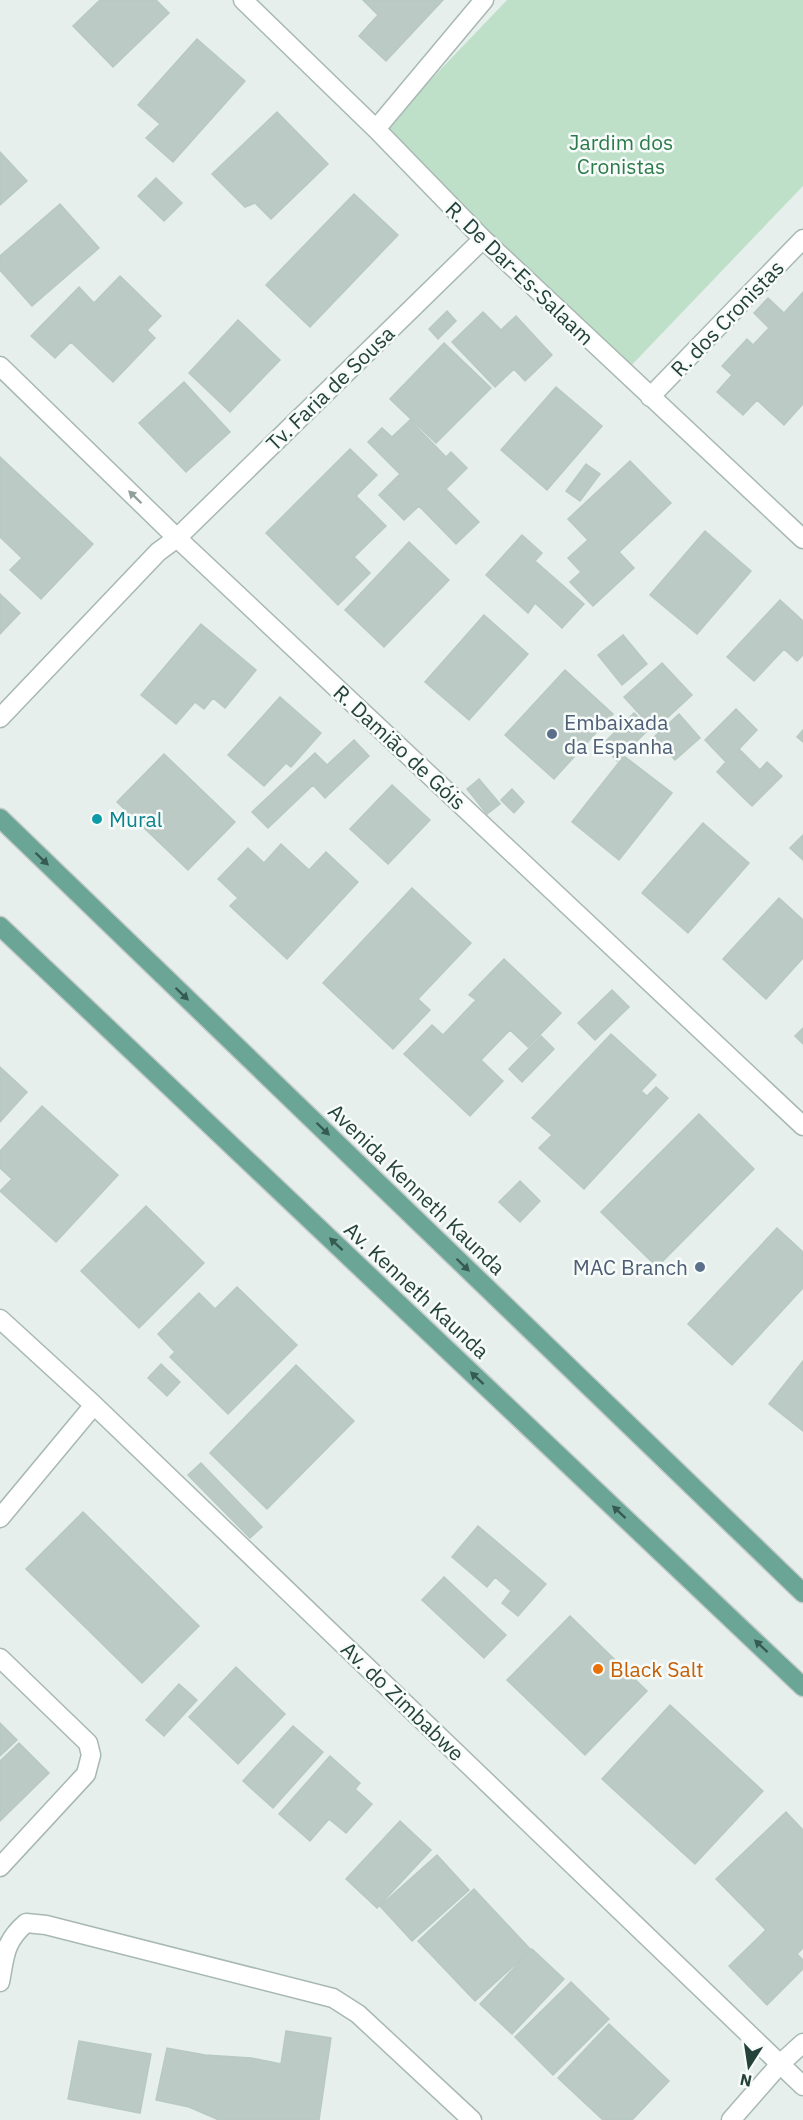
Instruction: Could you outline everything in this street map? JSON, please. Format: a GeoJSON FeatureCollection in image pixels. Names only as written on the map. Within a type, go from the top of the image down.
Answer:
{"type":"FeatureCollection","features":[{"type":"Feature","properties":{"kind":"main road","name":"Avenida Kenneth Kaunda"},"geometry":{"type":"LineString","coordinates":[[0,818],[803,1593]]}},
{"type":"Feature","properties":{"kind":"main road","name":"Av. Kenneth Kaunda"},"geometry":{"type":"LineString","coordinates":[[0,926],[803,1687]]}},
{"type":"Feature","properties":{"kind":"street","name":"R. De Dar-Es-Salaam"},"geometry":{"type":"LineString","coordinates":[[243,0],[376,129],[483,240],[803,539]]}},
{"type":"Feature","properties":{"kind":"street"},"geometry":{"type":"LineString","coordinates":[[376,129],[484,0]]}},
{"type":"Feature","properties":{"kind":"street","name":"R. dos Cronistas"},"geometry":{"type":"LineString","coordinates":[[650,397],[803,239]]}},
{"type":"Feature","properties":{"kind":"street","name":"Tv. Faria de Sousa"},"geometry":{"type":"LineString","coordinates":[[0,718],[158,552],[177,538],[483,240]]}},
{"type":"Feature","properties":{"kind":"street","name":"R. Damião de Góis"},"geometry":{"type":"LineString","coordinates":[[0,366],[177,538],[803,1126]]}},
{"type":"Feature","properties":{"kind":"street","name":"Av. do Zimbabwe"},"geometry":{"type":"LineString","coordinates":[[0,1319],[94,1405],[803,2086]]}},
{"type":"Feature","properties":{"kind":"street"},"geometry":{"type":"LineString","coordinates":[[0,1518],[94,1405]]}},
{"type":"Feature","properties":{"kind":"street"},"geometry":{"type":"LineString","coordinates":[[0,1658],[88,1743],[91,1755],[86,1774],[0,1868]]}},
{"type":"Feature","properties":{"kind":"street"},"geometry":{"type":"LineString","coordinates":[[0,1982],[6,1950],[14,1934],[26,1923],[46,1925],[333,1998],[358,2014],[460,2116]]}},
{"type":"Feature","properties":{"kind":"street"},"geometry":{"type":"LineString","coordinates":[[731,2120],[780,2064],[803,2043]]}},
{"type":"Feature","properties":{"kind":"green space","name":"Jardim dos Cronistas"},"geometry":{"type":"Polygon","coordinates":[[[507,0],[803,0],[803,186],[627,370],[378,135],[507,0]]]}},
{"type":"Feature","properties":{"kind":"building"},"geometry":{"type":"Polygon","coordinates":[[[100,0],[156,0],[169,13],[113,67],[73,26],[100,0]]]}},
{"type":"Feature","properties":{"kind":"building"},"geometry":{"type":"Polygon","coordinates":[[[363,0],[443,0],[386,61],[359,36],[378,15],[363,0]]]}},
{"type":"Feature","properties":{"kind":"building"},"geometry":{"type":"Polygon","coordinates":[[[197,39],[245,81],[173,162],[146,138],[160,124],[138,105],[197,39]]]}},
{"type":"Feature","properties":{"kind":"building"},"geometry":{"type":"Polygon","coordinates":[[[277,112],[328,164],[271,219],[255,203],[245,207],[212,174],[277,112]]]}},
{"type":"Feature","properties":{"kind":"building"},"geometry":{"type":"Polygon","coordinates":[[[0,152],[27,181],[0,205],[0,152]]]}},
{"type":"Feature","properties":{"kind":"building"},"geometry":{"type":"Polygon","coordinates":[[[156,178],[182,203],[164,221],[138,196],[156,178]]]}},
{"type":"Feature","properties":{"kind":"building"},"geometry":{"type":"Polygon","coordinates":[[[354,194],[398,235],[310,327],[266,285],[354,194]]]}},
{"type":"Feature","properties":{"kind":"building"},"geometry":{"type":"Polygon","coordinates":[[[60,204],[99,248],[32,306],[0,270],[0,256],[60,204]]]}},
{"type":"Feature","properties":{"kind":"building"},"geometry":{"type":"Polygon","coordinates":[[[120,276],[161,316],[147,330],[155,338],[113,382],[71,342],[55,358],[31,336],[79,287],[94,303],[120,276]]]}},
{"type":"Feature","properties":{"kind":"building"},"geometry":{"type":"Polygon","coordinates":[[[803,292],[803,404],[784,425],[757,400],[743,415],[717,392],[732,375],[722,366],[747,339],[753,345],[769,328],[754,313],[768,298],[784,313],[803,292]]]}},
{"type":"Feature","properties":{"kind":"building"},"geometry":{"type":"Polygon","coordinates":[[[447,311],[456,321],[438,339],[429,329],[447,311]]]}},
{"type":"Feature","properties":{"kind":"building"},"geometry":{"type":"Polygon","coordinates":[[[483,312],[501,330],[516,316],[552,355],[525,381],[514,369],[495,387],[452,342],[483,312]]]}},
{"type":"Feature","properties":{"kind":"building"},"geometry":{"type":"Polygon","coordinates":[[[238,320],[280,360],[230,412],[189,373],[238,320]]]}},
{"type":"Feature","properties":{"kind":"building"},"geometry":{"type":"Polygon","coordinates":[[[444,343],[491,388],[436,443],[390,399],[444,343]]]}},
{"type":"Feature","properties":{"kind":"building"},"geometry":{"type":"Polygon","coordinates":[[[184,382],[230,432],[186,472],[139,423],[184,382]]]}},
{"type":"Feature","properties":{"kind":"building"},"geometry":{"type":"Polygon","coordinates":[[[556,387],[602,426],[547,490],[501,450],[556,387]]]}},
{"type":"Feature","properties":{"kind":"building"},"geometry":{"type":"Polygon","coordinates":[[[410,420],[446,457],[451,452],[467,468],[446,489],[479,522],[456,544],[419,506],[404,520],[379,495],[400,474],[368,442],[382,428],[392,437],[410,420]]]}},
{"type":"Feature","properties":{"kind":"building"},"geometry":{"type":"Polygon","coordinates":[[[350,449],[377,475],[356,496],[386,526],[354,557],[370,573],[338,605],[266,533],[350,449]]]}},
{"type":"Feature","properties":{"kind":"building"},"geometry":{"type":"Polygon","coordinates":[[[0,457],[93,544],[41,599],[10,570],[22,558],[0,537],[0,457]]]}},
{"type":"Feature","properties":{"kind":"building"},"geometry":{"type":"Polygon","coordinates":[[[630,461],[671,503],[619,552],[634,568],[593,606],[570,582],[581,572],[568,558],[588,540],[568,519],[630,461]]]}},
{"type":"Feature","properties":{"kind":"building"},"geometry":{"type":"Polygon","coordinates":[[[586,464],[600,474],[580,501],[566,491],[586,464]]]}},
{"type":"Feature","properties":{"kind":"building"},"geometry":{"type":"Polygon","coordinates":[[[705,531],[751,571],[697,634],[650,595],[705,531]]]}},
{"type":"Feature","properties":{"kind":"building"},"geometry":{"type":"Polygon","coordinates":[[[522,535],[542,553],[535,561],[584,604],[562,628],[535,603],[528,613],[486,575],[522,535]]]}},
{"type":"Feature","properties":{"kind":"building"},"geometry":{"type":"Polygon","coordinates":[[[409,542],[449,580],[384,647],[345,610],[409,542]]]}},
{"type":"Feature","properties":{"kind":"building"},"geometry":{"type":"Polygon","coordinates":[[[0,594],[20,613],[0,634],[0,594]]]}},
{"type":"Feature","properties":{"kind":"building"},"geometry":{"type":"Polygon","coordinates":[[[780,600],[803,621],[803,655],[797,661],[784,649],[754,681],[727,657],[780,600]]]}},
{"type":"Feature","properties":{"kind":"building"},"geometry":{"type":"Polygon","coordinates":[[[484,615],[528,654],[469,720],[425,682],[484,615]]]}},
{"type":"Feature","properties":{"kind":"building"},"geometry":{"type":"Polygon","coordinates":[[[201,624],[256,670],[225,708],[213,698],[204,709],[195,702],[176,724],[141,695],[201,624]]]}},
{"type":"Feature","properties":{"kind":"building"},"geometry":{"type":"Polygon","coordinates":[[[623,635],[647,664],[622,685],[598,655],[623,635]]]}},
{"type":"Feature","properties":{"kind":"building"},"geometry":{"type":"Polygon","coordinates":[[[662,663],[692,695],[654,730],[624,697],[662,663]]]}},
{"type":"Feature","properties":{"kind":"building"},"geometry":{"type":"Polygon","coordinates":[[[565,670],[613,714],[554,779],[505,735],[565,670]]]}},
{"type":"Feature","properties":{"kind":"building"},"geometry":{"type":"Polygon","coordinates":[[[280,697],[321,733],[291,767],[286,763],[264,786],[228,755],[280,697]]]}},
{"type":"Feature","properties":{"kind":"building"},"geometry":{"type":"Polygon","coordinates":[[[736,709],[757,730],[739,749],[760,770],[767,762],[782,776],[752,806],[717,772],[726,762],[705,740],[736,709]]]}},
{"type":"Feature","properties":{"kind":"building"},"geometry":{"type":"Polygon","coordinates":[[[634,713],[650,728],[617,761],[602,745],[634,713]]]}},
{"type":"Feature","properties":{"kind":"building"},"geometry":{"type":"Polygon","coordinates":[[[679,714],[700,738],[675,760],[654,737],[679,714]]]}},
{"type":"Feature","properties":{"kind":"building"},"geometry":{"type":"Polygon","coordinates":[[[803,730],[803,742],[797,737],[803,730]]]}},
{"type":"Feature","properties":{"kind":"building"},"geometry":{"type":"Polygon","coordinates":[[[354,740],[369,756],[325,798],[313,785],[268,828],[252,812],[315,753],[327,765],[354,740]]]}},
{"type":"Feature","properties":{"kind":"building"},"geometry":{"type":"Polygon","coordinates":[[[164,754],[235,822],[188,870],[117,802],[164,754]]]}},
{"type":"Feature","properties":{"kind":"building"},"geometry":{"type":"Polygon","coordinates":[[[624,756],[672,793],[619,860],[572,822],[624,756]]]}},
{"type":"Feature","properties":{"kind":"building"},"geometry":{"type":"Polygon","coordinates":[[[479,779],[500,804],[487,814],[467,789],[479,779]]]}},
{"type":"Feature","properties":{"kind":"building"},"geometry":{"type":"Polygon","coordinates":[[[392,785],[430,820],[388,864],[350,829],[392,785]]]}},
{"type":"Feature","properties":{"kind":"building"},"geometry":{"type":"Polygon","coordinates":[[[512,789],[524,802],[514,813],[501,800],[512,789]]]}},
{"type":"Feature","properties":{"kind":"building"},"geometry":{"type":"Polygon","coordinates":[[[703,823],[749,863],[688,933],[642,893],[703,823]]]}},
{"type":"Feature","properties":{"kind":"building"},"geometry":{"type":"Polygon","coordinates":[[[803,835],[803,860],[790,848],[803,835]]]}},
{"type":"Feature","properties":{"kind":"building"},"geometry":{"type":"Polygon","coordinates":[[[281,844],[309,870],[326,852],[358,882],[287,959],[230,906],[238,898],[218,879],[248,848],[264,863],[281,844]]]}},
{"type":"Feature","properties":{"kind":"building"},"geometry":{"type":"Polygon","coordinates":[[[412,888],[471,943],[418,999],[430,1010],[393,1049],[323,983],[412,888]]]}},
{"type":"Feature","properties":{"kind":"building"},"geometry":{"type":"Polygon","coordinates":[[[779,898],[803,920],[803,958],[766,999],[723,959],[779,898]]]}},
{"type":"Feature","properties":{"kind":"building"},"geometry":{"type":"Polygon","coordinates":[[[504,959],[561,1013],[528,1047],[510,1030],[481,1060],[503,1081],[470,1116],[404,1054],[432,1025],[443,1035],[476,1000],[469,995],[504,959]]]}},
{"type":"Feature","properties":{"kind":"building"},"geometry":{"type":"Polygon","coordinates":[[[612,990],[629,1007],[595,1040],[578,1023],[612,990]]]}},
{"type":"Feature","properties":{"kind":"building"},"geometry":{"type":"Polygon","coordinates":[[[803,1028],[803,1044],[795,1036],[803,1028]]]}},
{"type":"Feature","properties":{"kind":"building"},"geometry":{"type":"Polygon","coordinates":[[[611,1034],[656,1075],[641,1091],[647,1096],[656,1087],[668,1098],[584,1189],[539,1148],[552,1135],[532,1118],[611,1034]]]}},
{"type":"Feature","properties":{"kind":"building"},"geometry":{"type":"Polygon","coordinates":[[[541,1036],[554,1049],[522,1082],[509,1069],[541,1036]]]}},
{"type":"Feature","properties":{"kind":"building"},"geometry":{"type":"Polygon","coordinates":[[[0,1067],[27,1092],[0,1122],[0,1067]]]}},
{"type":"Feature","properties":{"kind":"building"},"geometry":{"type":"Polygon","coordinates":[[[42,1106],[118,1175],[56,1242],[0,1191],[12,1179],[0,1168],[0,1151],[42,1106]]]}},
{"type":"Feature","properties":{"kind":"building"},"geometry":{"type":"Polygon","coordinates":[[[699,1114],[754,1169],[657,1267],[601,1212],[699,1114]]]}},
{"type":"Feature","properties":{"kind":"building"},"geometry":{"type":"Polygon","coordinates":[[[520,1181],[540,1201],[520,1222],[499,1202],[520,1181]]]}},
{"type":"Feature","properties":{"kind":"building"},"geometry":{"type":"Polygon","coordinates":[[[146,1206],[204,1263],[139,1328],[81,1271],[146,1206]]]}},
{"type":"Feature","properties":{"kind":"building"},"geometry":{"type":"Polygon","coordinates":[[[777,1228],[803,1252],[803,1288],[732,1365],[688,1324],[777,1228]]]}},
{"type":"Feature","properties":{"kind":"building"},"geometry":{"type":"Polygon","coordinates":[[[237,1287],[297,1345],[228,1414],[170,1357],[175,1352],[158,1334],[199,1293],[215,1309],[237,1287]]]}},
{"type":"Feature","properties":{"kind":"building"},"geometry":{"type":"Polygon","coordinates":[[[803,1361],[803,1431],[769,1404],[803,1361]]]}},
{"type":"Feature","properties":{"kind":"building"},"geometry":{"type":"Polygon","coordinates":[[[161,1364],[180,1382],[167,1396],[148,1378],[161,1364]]]}},
{"type":"Feature","properties":{"kind":"building"},"geometry":{"type":"Polygon","coordinates":[[[296,1365],[354,1421],[267,1509],[210,1453],[296,1365]]]}},
{"type":"Feature","properties":{"kind":"building"},"geometry":{"type":"Polygon","coordinates":[[[201,1463],[262,1527],[250,1538],[188,1475],[201,1463]]]}},
{"type":"Feature","properties":{"kind":"building"},"geometry":{"type":"Polygon","coordinates":[[[83,1512],[199,1626],[142,1683],[26,1569],[83,1512]]]}},
{"type":"Feature","properties":{"kind":"building"},"geometry":{"type":"Polygon","coordinates":[[[478,1526],[546,1584],[518,1616],[502,1603],[511,1591],[495,1577],[487,1587],[452,1557],[478,1526]]]}},
{"type":"Feature","properties":{"kind":"building"},"geometry":{"type":"Polygon","coordinates":[[[444,1577],[506,1635],[484,1658],[422,1600],[444,1577]]]}},
{"type":"Feature","properties":{"kind":"building"},"geometry":{"type":"Polygon","coordinates":[[[570,1616],[647,1691],[585,1755],[507,1680],[570,1616]]]}},
{"type":"Feature","properties":{"kind":"building"},"geometry":{"type":"Polygon","coordinates":[[[236,1667],[285,1714],[238,1764],[189,1717],[236,1667]]]}},
{"type":"Feature","properties":{"kind":"building"},"geometry":{"type":"Polygon","coordinates":[[[179,1684],[197,1700],[164,1736],[146,1720],[179,1684]]]}},
{"type":"Feature","properties":{"kind":"building"},"geometry":{"type":"Polygon","coordinates":[[[670,1705],[763,1791],[695,1864],[602,1779],[670,1705]]]}},
{"type":"Feature","properties":{"kind":"building"},"geometry":{"type":"Polygon","coordinates":[[[0,1723],[17,1740],[0,1756],[0,1723]]]}},
{"type":"Feature","properties":{"kind":"building"},"geometry":{"type":"Polygon","coordinates":[[[293,1726],[323,1752],[273,1808],[243,1781],[293,1726]]]}},
{"type":"Feature","properties":{"kind":"building"},"geometry":{"type":"Polygon","coordinates":[[[19,1743],[49,1773],[0,1821],[0,1761],[19,1743]]]}},
{"type":"Feature","properties":{"kind":"building"},"geometry":{"type":"Polygon","coordinates":[[[330,1756],[360,1783],[355,1789],[372,1804],[346,1833],[329,1819],[310,1841],[279,1814],[330,1756]]]}},
{"type":"Feature","properties":{"kind":"building"},"geometry":{"type":"Polygon","coordinates":[[[786,1812],[803,1830],[803,1948],[797,1954],[803,1960],[803,1969],[767,2005],[729,1966],[766,1930],[716,1879],[786,1812]]]}},
{"type":"Feature","properties":{"kind":"building"},"geometry":{"type":"Polygon","coordinates":[[[400,1821],[431,1850],[377,1908],[346,1879],[400,1821]]]}},
{"type":"Feature","properties":{"kind":"building"},"geometry":{"type":"Polygon","coordinates":[[[437,1855],[469,1890],[412,1941],[380,1906],[437,1855]]]}},
{"type":"Feature","properties":{"kind":"building"},"geometry":{"type":"Polygon","coordinates":[[[474,1889],[531,1950],[475,2001],[418,1941],[474,1889]]]}},
{"type":"Feature","properties":{"kind":"building"},"geometry":{"type":"Polygon","coordinates":[[[532,1949],[564,1979],[512,2034],[480,2004],[532,1949]]]}},
{"type":"Feature","properties":{"kind":"building"},"geometry":{"type":"Polygon","coordinates":[[[571,1982],[609,2019],[553,2075],[515,2037],[571,1982]]]}},
{"type":"Feature","properties":{"kind":"building"},"geometry":{"type":"Polygon","coordinates":[[[609,2024],[669,2081],[632,2120],[603,2120],[558,2078],[609,2024]]]}},
{"type":"Feature","properties":{"kind":"building"},"geometry":{"type":"Polygon","coordinates":[[[286,2031],[331,2038],[319,2120],[219,2120],[189,2107],[156,2100],[167,2048],[281,2064],[286,2031]]]}},
{"type":"Feature","properties":{"kind":"building"},"geometry":{"type":"Polygon","coordinates":[[[79,2041],[151,2054],[140,2113],[68,2099],[79,2041]]]}},
{"type":"Feature","properties":{"kind":"place","name":"Embaixada da Espanha"},"geometry":{"type":"Point","coordinates":[552,734]}},
{"type":"Feature","properties":{"kind":"place","name":"Mural"},"geometry":{"type":"Point","coordinates":[97,819]}},
{"type":"Feature","properties":{"kind":"place","name":"MAC Branch"},"geometry":{"type":"Point","coordinates":[700,1267]}},
{"type":"Feature","properties":{"kind":"place","name":"Black Salt"},"geometry":{"type":"Point","coordinates":[598,1669]}}]}
